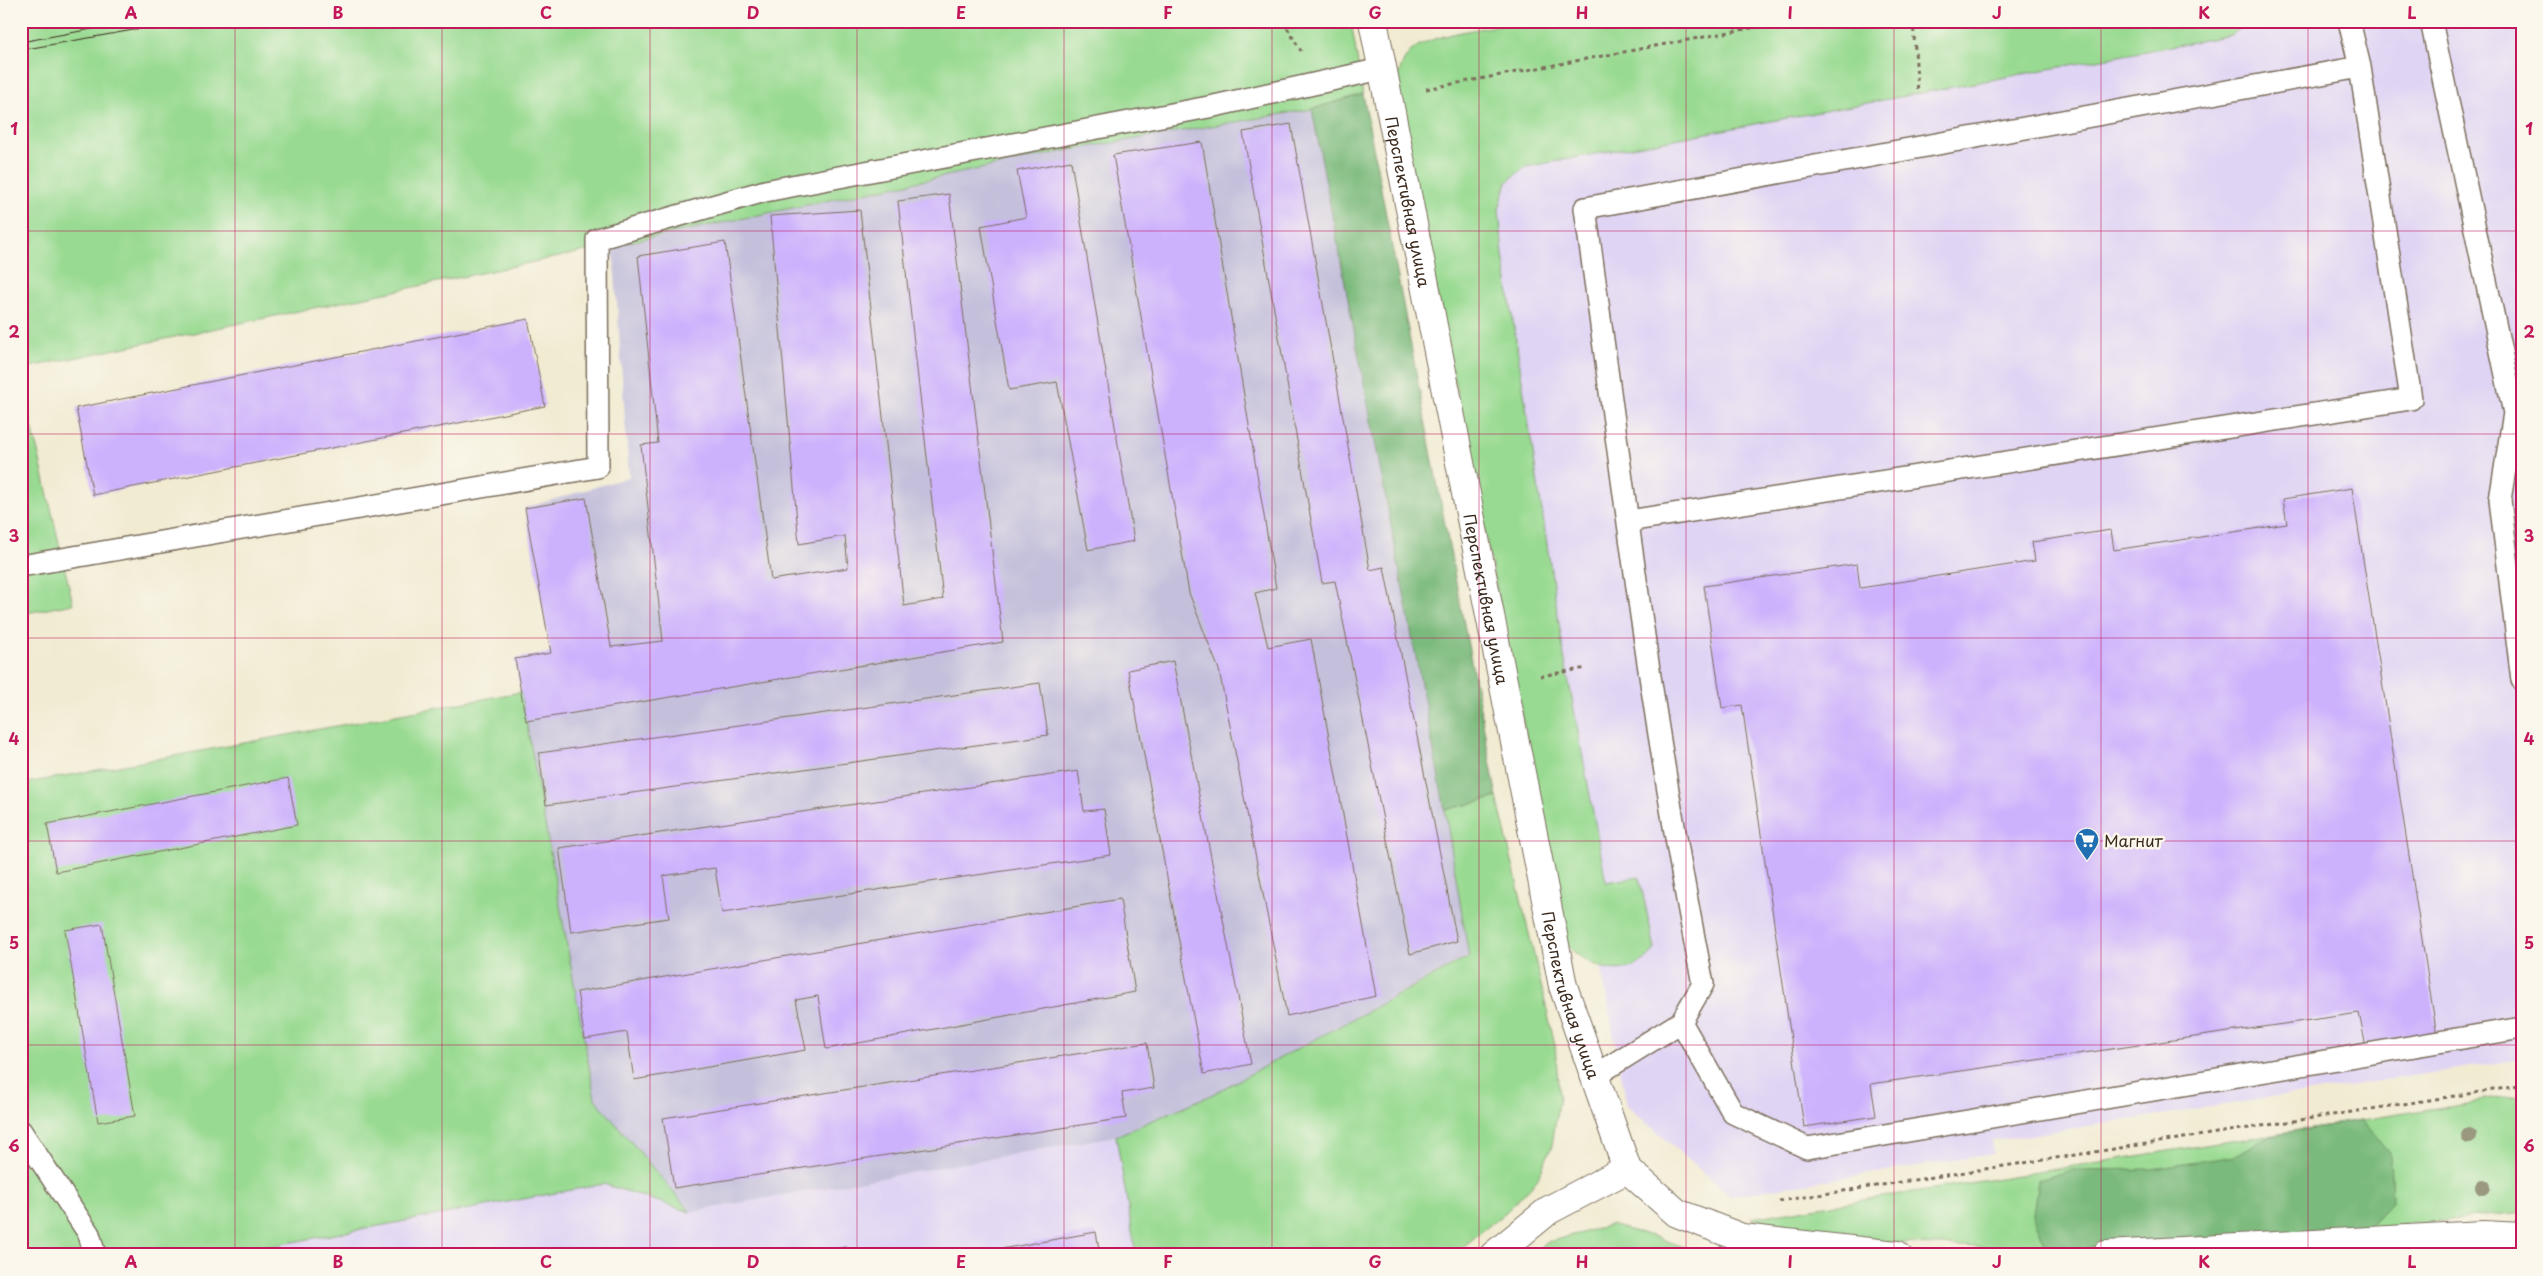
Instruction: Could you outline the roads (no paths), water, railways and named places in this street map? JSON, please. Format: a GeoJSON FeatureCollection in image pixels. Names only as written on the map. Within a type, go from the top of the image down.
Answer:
{"type":"FeatureCollection","features":[{"type":"Feature","properties":{"kind":"street","name":"Перспективная улица"},"geometry":{"type":"LineString","coordinates":[[1373,21],[1381,70],[1563,986],[1593,1077],[1627,1169]]}},
{"type":"Feature","properties":{"kind":"street"},"geometry":{"type":"LineString","coordinates":[[1494,1255],[1549,1210],[1627,1169],[1678,1213],[1742,1238],[1897,1255]]}},
{"type":"Feature","properties":{"kind":"street"},"geometry":{"type":"LineString","coordinates":[[2106,1255],[2483,1235],[2522,1237]]}},
{"type":"Feature","properties":{"kind":"lane"},"geometry":{"type":"LineString","coordinates":[[1628,521],[2411,399],[2360,67],[2349,21]]}},
{"type":"Feature","properties":{"kind":"lane"},"geometry":{"type":"LineString","coordinates":[[2432,21],[2514,413],[2500,500],[2522,680]]}},
{"type":"Feature","properties":{"kind":"lane"},"geometry":{"type":"LineString","coordinates":[[1593,1077],[1680,1022],[1703,984],[1682,878],[1628,521],[1585,208],[2360,67]]}},
{"type":"Feature","properties":{"kind":"lane"},"geometry":{"type":"LineString","coordinates":[[21,566],[598,467],[597,239],[765,191],[1214,106],[1381,70]]}},
{"type":"Feature","properties":{"kind":"lane"},"geometry":{"type":"LineString","coordinates":[[1680,1022],[1733,1113],[1807,1148],[2522,1028]]}},
{"type":"Feature","properties":{"kind":"lane"},"geometry":{"type":"LineString","coordinates":[[21,1131],[89,1234],[95,1255]]}},
{"type":"Feature","properties":{"kind":"tram line"},"geometry":{"type":"LineString","coordinates":[[21,42],[136,21]]}},
{"type":"Feature","properties":{"kind":"tram line"},"geometry":{"type":"LineString","coordinates":[[21,50],[184,21]]}},
{"type":"Feature","properties":{"kind":"place","name":"Магнит"},"geometry":{"type":"Point","coordinates":[2087,861]}}]}
